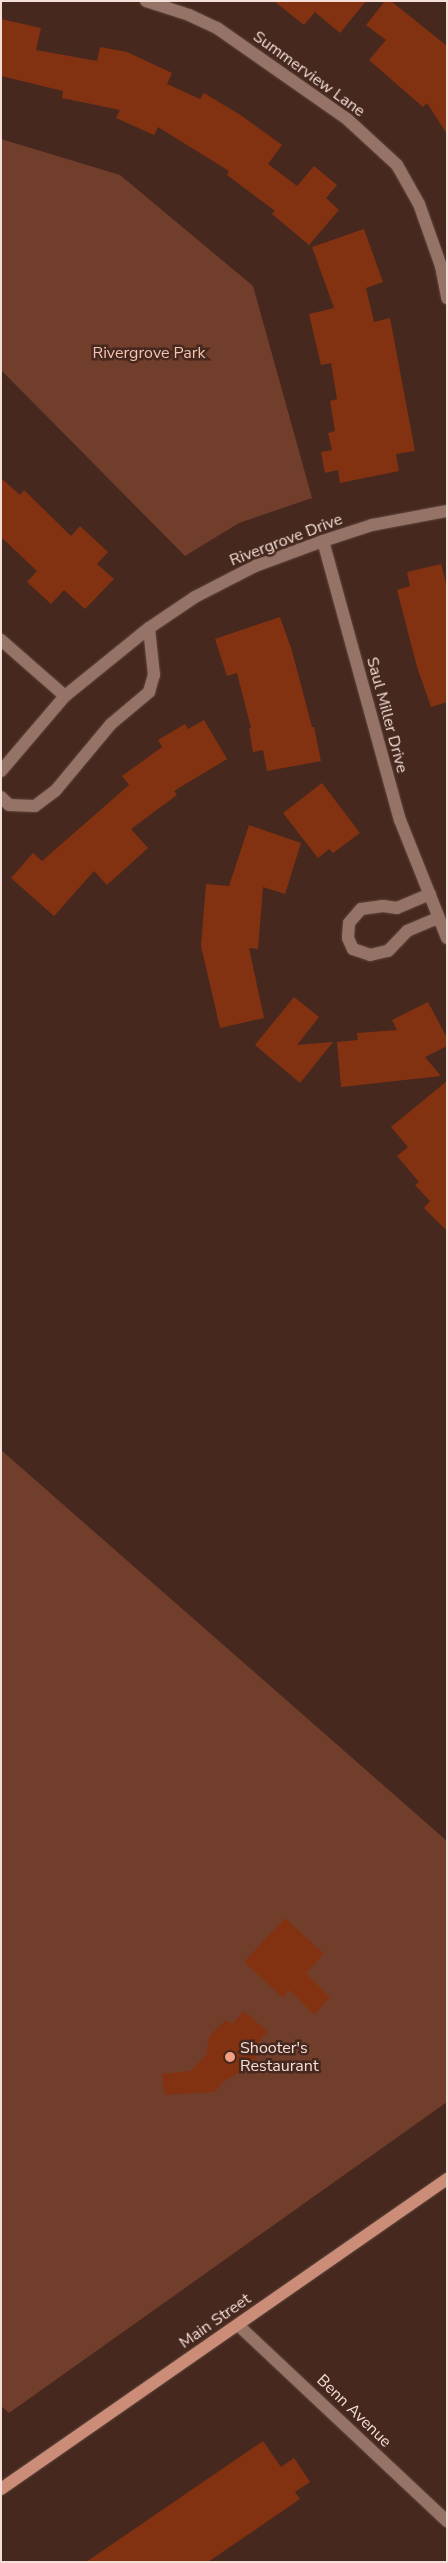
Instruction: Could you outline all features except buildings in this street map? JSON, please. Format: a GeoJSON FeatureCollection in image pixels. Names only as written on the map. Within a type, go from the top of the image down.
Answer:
{"type":"FeatureCollection","features":[{"type":"Feature","properties":{"kind":"main road","name":"Main Street"},"geometry":{"type":"LineString","coordinates":[[1,2489],[447,2179]]}},
{"type":"Feature","properties":{"kind":"street","name":"Summerview Lane"},"geometry":{"type":"LineString","coordinates":[[146,1],[189,15],[217,28],[347,119],[397,165],[419,204],[441,266],[447,298]]}},
{"type":"Feature","properties":{"kind":"street","name":"Rivergrove Drive"},"geometry":{"type":"LineString","coordinates":[[1,771],[65,696],[149,628],[195,597],[255,566],[323,541],[372,525],[447,511]]}},
{"type":"Feature","properties":{"kind":"street","name":"Saul Miller Drive"},"geometry":{"type":"LineString","coordinates":[[323,541],[400,820],[447,938]]}},
{"type":"Feature","properties":{"kind":"street"},"geometry":{"type":"LineString","coordinates":[[1,797],[9,805],[34,806],[56,790],[111,724],[149,692],[154,675],[149,628]]}},
{"type":"Feature","properties":{"kind":"street"},"geometry":{"type":"LineString","coordinates":[[1,640],[65,696]]}},
{"type":"Feature","properties":{"kind":"street"},"geometry":{"type":"LineString","coordinates":[[430,894],[397,908],[383,906],[362,909],[349,923],[348,938],[353,949],[370,955],[388,951],[407,930],[438,918]]}},
{"type":"Feature","properties":{"kind":"street","name":"Benn Avenue"},"geometry":{"type":"LineString","coordinates":[[238,2325],[447,2521]]}},
{"type":"Feature","properties":{"kind":"green space","name":"Rivergrove Park"},"geometry":{"type":"Polygon","coordinates":[[[1,139],[120,175],[253,286],[312,498],[239,523],[185,556],[1,370],[1,139]]]}},
{"type":"Feature","properties":{"kind":"green space"},"geometry":{"type":"Polygon","coordinates":[[[1,1450],[447,1841],[447,2102],[9,2413],[1,2406],[1,1450]]]}},
{"type":"Feature","properties":{"kind":"place","name":"Shooter's Restaurant"},"geometry":{"type":"Point","coordinates":[230,2057]}}]}
